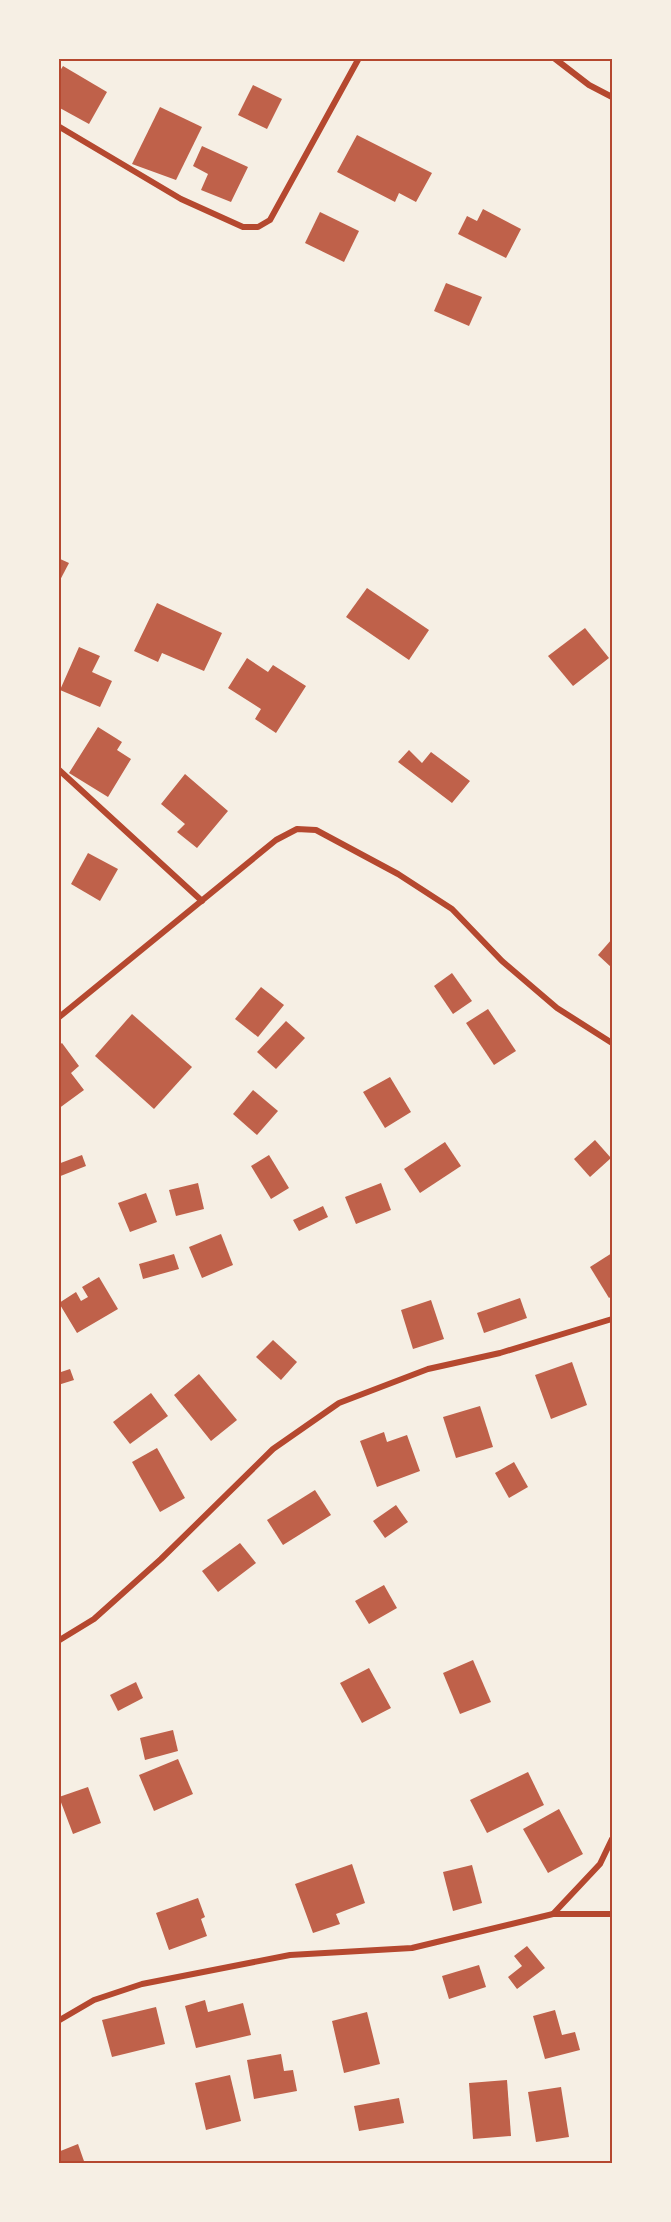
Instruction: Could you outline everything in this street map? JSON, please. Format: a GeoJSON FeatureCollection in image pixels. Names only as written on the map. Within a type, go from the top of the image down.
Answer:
{"type":"FeatureCollection","features":[{"type":"Feature","properties":{"kind":"street"},"geometry":{"type":"LineString","coordinates":[[58,126],[181,199],[243,227],[258,227],[270,220],[359,58]]}},
{"type":"Feature","properties":{"kind":"street"},"geometry":{"type":"LineString","coordinates":[[554,58],[589,86],[612,97]]}},
{"type":"Feature","properties":{"kind":"street"},"geometry":{"type":"LineString","coordinates":[[58,769],[202,901]]}},
{"type":"Feature","properties":{"kind":"street"},"geometry":{"type":"LineString","coordinates":[[58,1018],[276,840],[297,829],[316,830],[399,874],[452,909],[502,961],[557,1008],[612,1043]]}},
{"type":"Feature","properties":{"kind":"street"},"geometry":{"type":"LineString","coordinates":[[58,1641],[94,1619],[161,1560],[273,1449],[339,1403],[428,1369],[500,1353],[612,1319]]}},
{"type":"Feature","properties":{"kind":"street"},"geometry":{"type":"LineString","coordinates":[[553,1914],[600,1864],[612,1839]]}},
{"type":"Feature","properties":{"kind":"street"},"geometry":{"type":"LineString","coordinates":[[58,2021],[94,2000],[142,1984],[290,1956],[412,1948],[553,1914],[612,1914]]}},
{"type":"Feature","properties":{"kind":"building"},"geometry":{"type":"Polygon","coordinates":[[[63,66],[107,92],[89,124],[58,107],[58,74],[63,66]]]}},
{"type":"Feature","properties":{"kind":"building"},"geometry":{"type":"Polygon","coordinates":[[[253,85],[282,99],[267,129],[238,115],[253,85]]]}},
{"type":"Feature","properties":{"kind":"building"},"geometry":{"type":"Polygon","coordinates":[[[160,107],[202,127],[176,180],[132,164],[160,107]]]}},
{"type":"Feature","properties":{"kind":"building"},"geometry":{"type":"Polygon","coordinates":[[[357,135],[432,173],[416,202],[399,193],[395,202],[337,172],[357,135]]]}},
{"type":"Feature","properties":{"kind":"building"},"geometry":{"type":"Polygon","coordinates":[[[202,146],[248,167],[231,202],[201,190],[208,174],[193,166],[202,146]]]}},
{"type":"Feature","properties":{"kind":"building"},"geometry":{"type":"Polygon","coordinates":[[[483,209],[521,229],[506,258],[458,234],[467,216],[477,221],[483,209]]]}},
{"type":"Feature","properties":{"kind":"building"},"geometry":{"type":"Polygon","coordinates":[[[320,212],[359,231],[344,262],[305,243],[320,212]]]}},
{"type":"Feature","properties":{"kind":"building"},"geometry":{"type":"Polygon","coordinates":[[[446,283],[482,297],[469,326],[434,311],[446,283]]]}},
{"type":"Feature","properties":{"kind":"building"},"geometry":{"type":"Polygon","coordinates":[[[58,558],[69,563],[58,584],[58,558]]]}},
{"type":"Feature","properties":{"kind":"building"},"geometry":{"type":"Polygon","coordinates":[[[367,588],[429,630],[409,660],[346,617],[367,588]]]}},
{"type":"Feature","properties":{"kind":"building"},"geometry":{"type":"Polygon","coordinates":[[[157,603],[222,633],[204,671],[162,653],[158,662],[134,651],[157,603]]]}},
{"type":"Feature","properties":{"kind":"building"},"geometry":{"type":"Polygon","coordinates":[[[585,628],[609,658],[573,686],[548,656],[585,628]]]}},
{"type":"Feature","properties":{"kind":"building"},"geometry":{"type":"Polygon","coordinates":[[[79,647],[100,656],[92,672],[112,681],[100,707],[60,690],[79,647]]]}},
{"type":"Feature","properties":{"kind":"building"},"geometry":{"type":"Polygon","coordinates":[[[247,658],[268,672],[273,665],[306,686],[276,733],[255,719],[261,709],[228,688],[247,658]]]}},
{"type":"Feature","properties":{"kind":"building"},"geometry":{"type":"Polygon","coordinates":[[[98,727],[122,742],[117,750],[131,759],[108,797],[69,773],[98,727]]]}},
{"type":"Feature","properties":{"kind":"building"},"geometry":{"type":"Polygon","coordinates":[[[409,750],[422,763],[431,752],[470,781],[452,803],[398,762],[409,750]]]}},
{"type":"Feature","properties":{"kind":"building"},"geometry":{"type":"Polygon","coordinates":[[[185,774],[228,811],[197,848],[177,832],[185,824],[161,804],[185,774]]]}},
{"type":"Feature","properties":{"kind":"building"},"geometry":{"type":"Polygon","coordinates":[[[88,853],[118,869],[100,901],[71,884],[88,853]]]}},
{"type":"Feature","properties":{"kind":"building"},"geometry":{"type":"Polygon","coordinates":[[[612,939],[612,968],[598,955],[612,939]]]}},
{"type":"Feature","properties":{"kind":"building"},"geometry":{"type":"Polygon","coordinates":[[[452,973],[472,1001],[453,1014],[434,986],[452,973]]]}},
{"type":"Feature","properties":{"kind":"building"},"geometry":{"type":"Polygon","coordinates":[[[261,987],[284,1005],[258,1037],[235,1019],[261,987]]]}},
{"type":"Feature","properties":{"kind":"building"},"geometry":{"type":"Polygon","coordinates":[[[488,1009],[516,1051],[494,1065],[466,1023],[488,1009]]]}},
{"type":"Feature","properties":{"kind":"building"},"geometry":{"type":"Polygon","coordinates":[[[132,1014],[192,1067],[154,1109],[95,1056],[132,1014]]]}},
{"type":"Feature","properties":{"kind":"building"},"geometry":{"type":"Polygon","coordinates":[[[286,1021],[305,1038],[276,1069],[257,1052],[286,1021]]]}},
{"type":"Feature","properties":{"kind":"building"},"geometry":{"type":"Polygon","coordinates":[[[62,1043],[79,1066],[71,1073],[84,1090],[58,1109],[58,1046],[62,1043]]]}},
{"type":"Feature","properties":{"kind":"building"},"geometry":{"type":"Polygon","coordinates":[[[390,1077],[411,1112],[385,1128],[363,1092],[390,1077]]]}},
{"type":"Feature","properties":{"kind":"building"},"geometry":{"type":"Polygon","coordinates":[[[253,1090],[278,1111],[257,1135],[233,1114],[253,1090]]]}},
{"type":"Feature","properties":{"kind":"building"},"geometry":{"type":"Polygon","coordinates":[[[595,1140],[611,1158],[590,1177],[574,1159],[595,1140]]]}},
{"type":"Feature","properties":{"kind":"building"},"geometry":{"type":"Polygon","coordinates":[[[445,1142],[461,1166],[420,1193],[404,1169],[445,1142]]]}},
{"type":"Feature","properties":{"kind":"building"},"geometry":{"type":"Polygon","coordinates":[[[82,1155],[86,1166],[58,1177],[58,1164],[82,1155]]]}},
{"type":"Feature","properties":{"kind":"building"},"geometry":{"type":"Polygon","coordinates":[[[269,1155],[289,1188],[271,1199],[251,1166],[269,1155]]]}},
{"type":"Feature","properties":{"kind":"building"},"geometry":{"type":"Polygon","coordinates":[[[198,1183],[204,1209],[176,1216],[169,1190],[198,1183]]]}},
{"type":"Feature","properties":{"kind":"building"},"geometry":{"type":"Polygon","coordinates":[[[381,1183],[391,1210],[356,1224],[345,1197],[381,1183]]]}},
{"type":"Feature","properties":{"kind":"building"},"geometry":{"type":"Polygon","coordinates":[[[146,1193],[157,1222],[130,1232],[118,1203],[146,1193]]]}},
{"type":"Feature","properties":{"kind":"building"},"geometry":{"type":"Polygon","coordinates":[[[323,1206],[328,1217],[299,1231],[293,1220],[323,1206]]]}},
{"type":"Feature","properties":{"kind":"building"},"geometry":{"type":"Polygon","coordinates":[[[221,1234],[233,1265],[202,1278],[189,1247],[221,1234]]]}},
{"type":"Feature","properties":{"kind":"building"},"geometry":{"type":"Polygon","coordinates":[[[612,1253],[612,1296],[609,1298],[590,1267],[612,1253]]]}},
{"type":"Feature","properties":{"kind":"building"},"geometry":{"type":"Polygon","coordinates":[[[174,1254],[179,1269],[143,1279],[139,1264],[174,1254]]]}},
{"type":"Feature","properties":{"kind":"building"},"geometry":{"type":"Polygon","coordinates":[[[99,1277],[118,1309],[77,1333],[59,1303],[76,1292],[81,1301],[88,1297],[82,1287],[99,1277]]]}},
{"type":"Feature","properties":{"kind":"building"},"geometry":{"type":"Polygon","coordinates":[[[520,1298],[527,1318],[484,1333],[477,1313],[520,1298]]]}},
{"type":"Feature","properties":{"kind":"building"},"geometry":{"type":"Polygon","coordinates":[[[431,1300],[444,1339],[413,1349],[401,1310],[431,1300]]]}},
{"type":"Feature","properties":{"kind":"building"},"geometry":{"type":"Polygon","coordinates":[[[273,1340],[297,1362],[281,1380],[256,1357],[273,1340]]]}},
{"type":"Feature","properties":{"kind":"building"},"geometry":{"type":"Polygon","coordinates":[[[572,1362],[587,1405],[551,1419],[535,1375],[572,1362]]]}},
{"type":"Feature","properties":{"kind":"building"},"geometry":{"type":"Polygon","coordinates":[[[70,1369],[74,1380],[58,1385],[58,1373],[70,1369]]]}},
{"type":"Feature","properties":{"kind":"building"},"geometry":{"type":"Polygon","coordinates":[[[199,1374],[237,1420],[211,1441],[174,1395],[199,1374]]]}},
{"type":"Feature","properties":{"kind":"building"},"geometry":{"type":"Polygon","coordinates":[[[151,1393],[168,1416],[130,1444],[113,1422],[151,1393]]]}},
{"type":"Feature","properties":{"kind":"building"},"geometry":{"type":"Polygon","coordinates":[[[480,1406],[493,1447],[456,1458],[443,1417],[480,1406]]]}},
{"type":"Feature","properties":{"kind":"building"},"geometry":{"type":"Polygon","coordinates":[[[384,1432],[387,1442],[407,1435],[420,1471],[377,1487],[360,1441],[384,1432]]]}},
{"type":"Feature","properties":{"kind":"building"},"geometry":{"type":"Polygon","coordinates":[[[157,1448],[185,1498],[160,1512],[132,1462],[157,1448]]]}},
{"type":"Feature","properties":{"kind":"building"},"geometry":{"type":"Polygon","coordinates":[[[514,1462],[528,1487],[509,1498],[495,1473],[514,1462]]]}},
{"type":"Feature","properties":{"kind":"building"},"geometry":{"type":"Polygon","coordinates":[[[315,1490],[331,1515],[283,1545],[267,1520],[315,1490]]]}},
{"type":"Feature","properties":{"kind":"building"},"geometry":{"type":"Polygon","coordinates":[[[396,1505],[408,1522],[385,1538],[373,1521],[396,1505]]]}},
{"type":"Feature","properties":{"kind":"building"},"geometry":{"type":"Polygon","coordinates":[[[240,1543],[256,1563],[218,1592],[202,1571],[240,1543]]]}},
{"type":"Feature","properties":{"kind":"building"},"geometry":{"type":"Polygon","coordinates":[[[384,1585],[397,1608],[369,1624],[355,1601],[384,1585]]]}},
{"type":"Feature","properties":{"kind":"building"},"geometry":{"type":"Polygon","coordinates":[[[473,1660],[491,1702],[460,1714],[443,1673],[473,1660]]]}},
{"type":"Feature","properties":{"kind":"building"},"geometry":{"type":"Polygon","coordinates":[[[369,1668],[391,1708],[362,1723],[340,1683],[369,1668]]]}},
{"type":"Feature","properties":{"kind":"building"},"geometry":{"type":"Polygon","coordinates":[[[136,1682],[143,1698],[118,1711],[110,1695],[136,1682]]]}},
{"type":"Feature","properties":{"kind":"building"},"geometry":{"type":"Polygon","coordinates":[[[173,1730],[178,1751],[145,1760],[140,1738],[173,1730]]]}},
{"type":"Feature","properties":{"kind":"building"},"geometry":{"type":"Polygon","coordinates":[[[178,1759],[193,1794],[154,1811],[139,1775],[178,1759]]]}},
{"type":"Feature","properties":{"kind":"building"},"geometry":{"type":"Polygon","coordinates":[[[528,1772],[544,1805],[487,1833],[470,1800],[528,1772]]]}},
{"type":"Feature","properties":{"kind":"building"},"geometry":{"type":"Polygon","coordinates":[[[88,1787],[101,1823],[73,1834],[59,1797],[88,1787]]]}},
{"type":"Feature","properties":{"kind":"building"},"geometry":{"type":"Polygon","coordinates":[[[559,1809],[583,1854],[548,1873],[523,1829],[559,1809]]]}},
{"type":"Feature","properties":{"kind":"building"},"geometry":{"type":"Polygon","coordinates":[[[352,1864],[365,1903],[336,1914],[340,1924],[313,1933],[295,1884],[352,1864]]]}},
{"type":"Feature","properties":{"kind":"building"},"geometry":{"type":"Polygon","coordinates":[[[472,1865],[482,1903],[453,1911],[443,1872],[472,1865]]]}},
{"type":"Feature","properties":{"kind":"building"},"geometry":{"type":"Polygon","coordinates":[[[198,1898],[205,1917],[201,1919],[207,1936],[169,1950],[156,1913],[198,1898]]]}},
{"type":"Feature","properties":{"kind":"building"},"geometry":{"type":"Polygon","coordinates":[[[527,1946],[545,1968],[517,1989],[508,1977],[522,1966],[514,1956],[527,1946]]]}},
{"type":"Feature","properties":{"kind":"building"},"geometry":{"type":"Polygon","coordinates":[[[479,1965],[486,1987],[449,1999],[442,1976],[479,1965]]]}},
{"type":"Feature","properties":{"kind":"building"},"geometry":{"type":"Polygon","coordinates":[[[205,2000],[208,2012],[243,2003],[251,2035],[196,2048],[185,2006],[205,2000]]]}},
{"type":"Feature","properties":{"kind":"building"},"geometry":{"type":"Polygon","coordinates":[[[156,2007],[165,2044],[112,2057],[102,2020],[156,2007]]]}},
{"type":"Feature","properties":{"kind":"building"},"geometry":{"type":"Polygon","coordinates":[[[555,2010],[562,2035],[575,2032],[580,2050],[545,2059],[533,2016],[555,2010]]]}},
{"type":"Feature","properties":{"kind":"building"},"geometry":{"type":"Polygon","coordinates":[[[367,2012],[380,2064],[344,2073],[332,2021],[367,2012]]]}},
{"type":"Feature","properties":{"kind":"building"},"geometry":{"type":"Polygon","coordinates":[[[281,2054],[284,2071],[293,2070],[297,2091],[254,2099],[247,2060],[281,2054]]]}},
{"type":"Feature","properties":{"kind":"building"},"geometry":{"type":"Polygon","coordinates":[[[230,2075],[241,2121],[206,2130],[195,2083],[230,2075]]]}},
{"type":"Feature","properties":{"kind":"building"},"geometry":{"type":"Polygon","coordinates":[[[507,2080],[511,2136],[473,2139],[469,2083],[507,2080]]]}},
{"type":"Feature","properties":{"kind":"building"},"geometry":{"type":"Polygon","coordinates":[[[561,2087],[569,2137],[536,2142],[528,2092],[561,2087]]]}},
{"type":"Feature","properties":{"kind":"building"},"geometry":{"type":"Polygon","coordinates":[[[399,2098],[404,2123],[359,2131],[354,2106],[399,2098]]]}},
{"type":"Feature","properties":{"kind":"building"},"geometry":{"type":"Polygon","coordinates":[[[78,2144],[85,2164],[58,2164],[58,2152],[78,2144]]]}}]}
